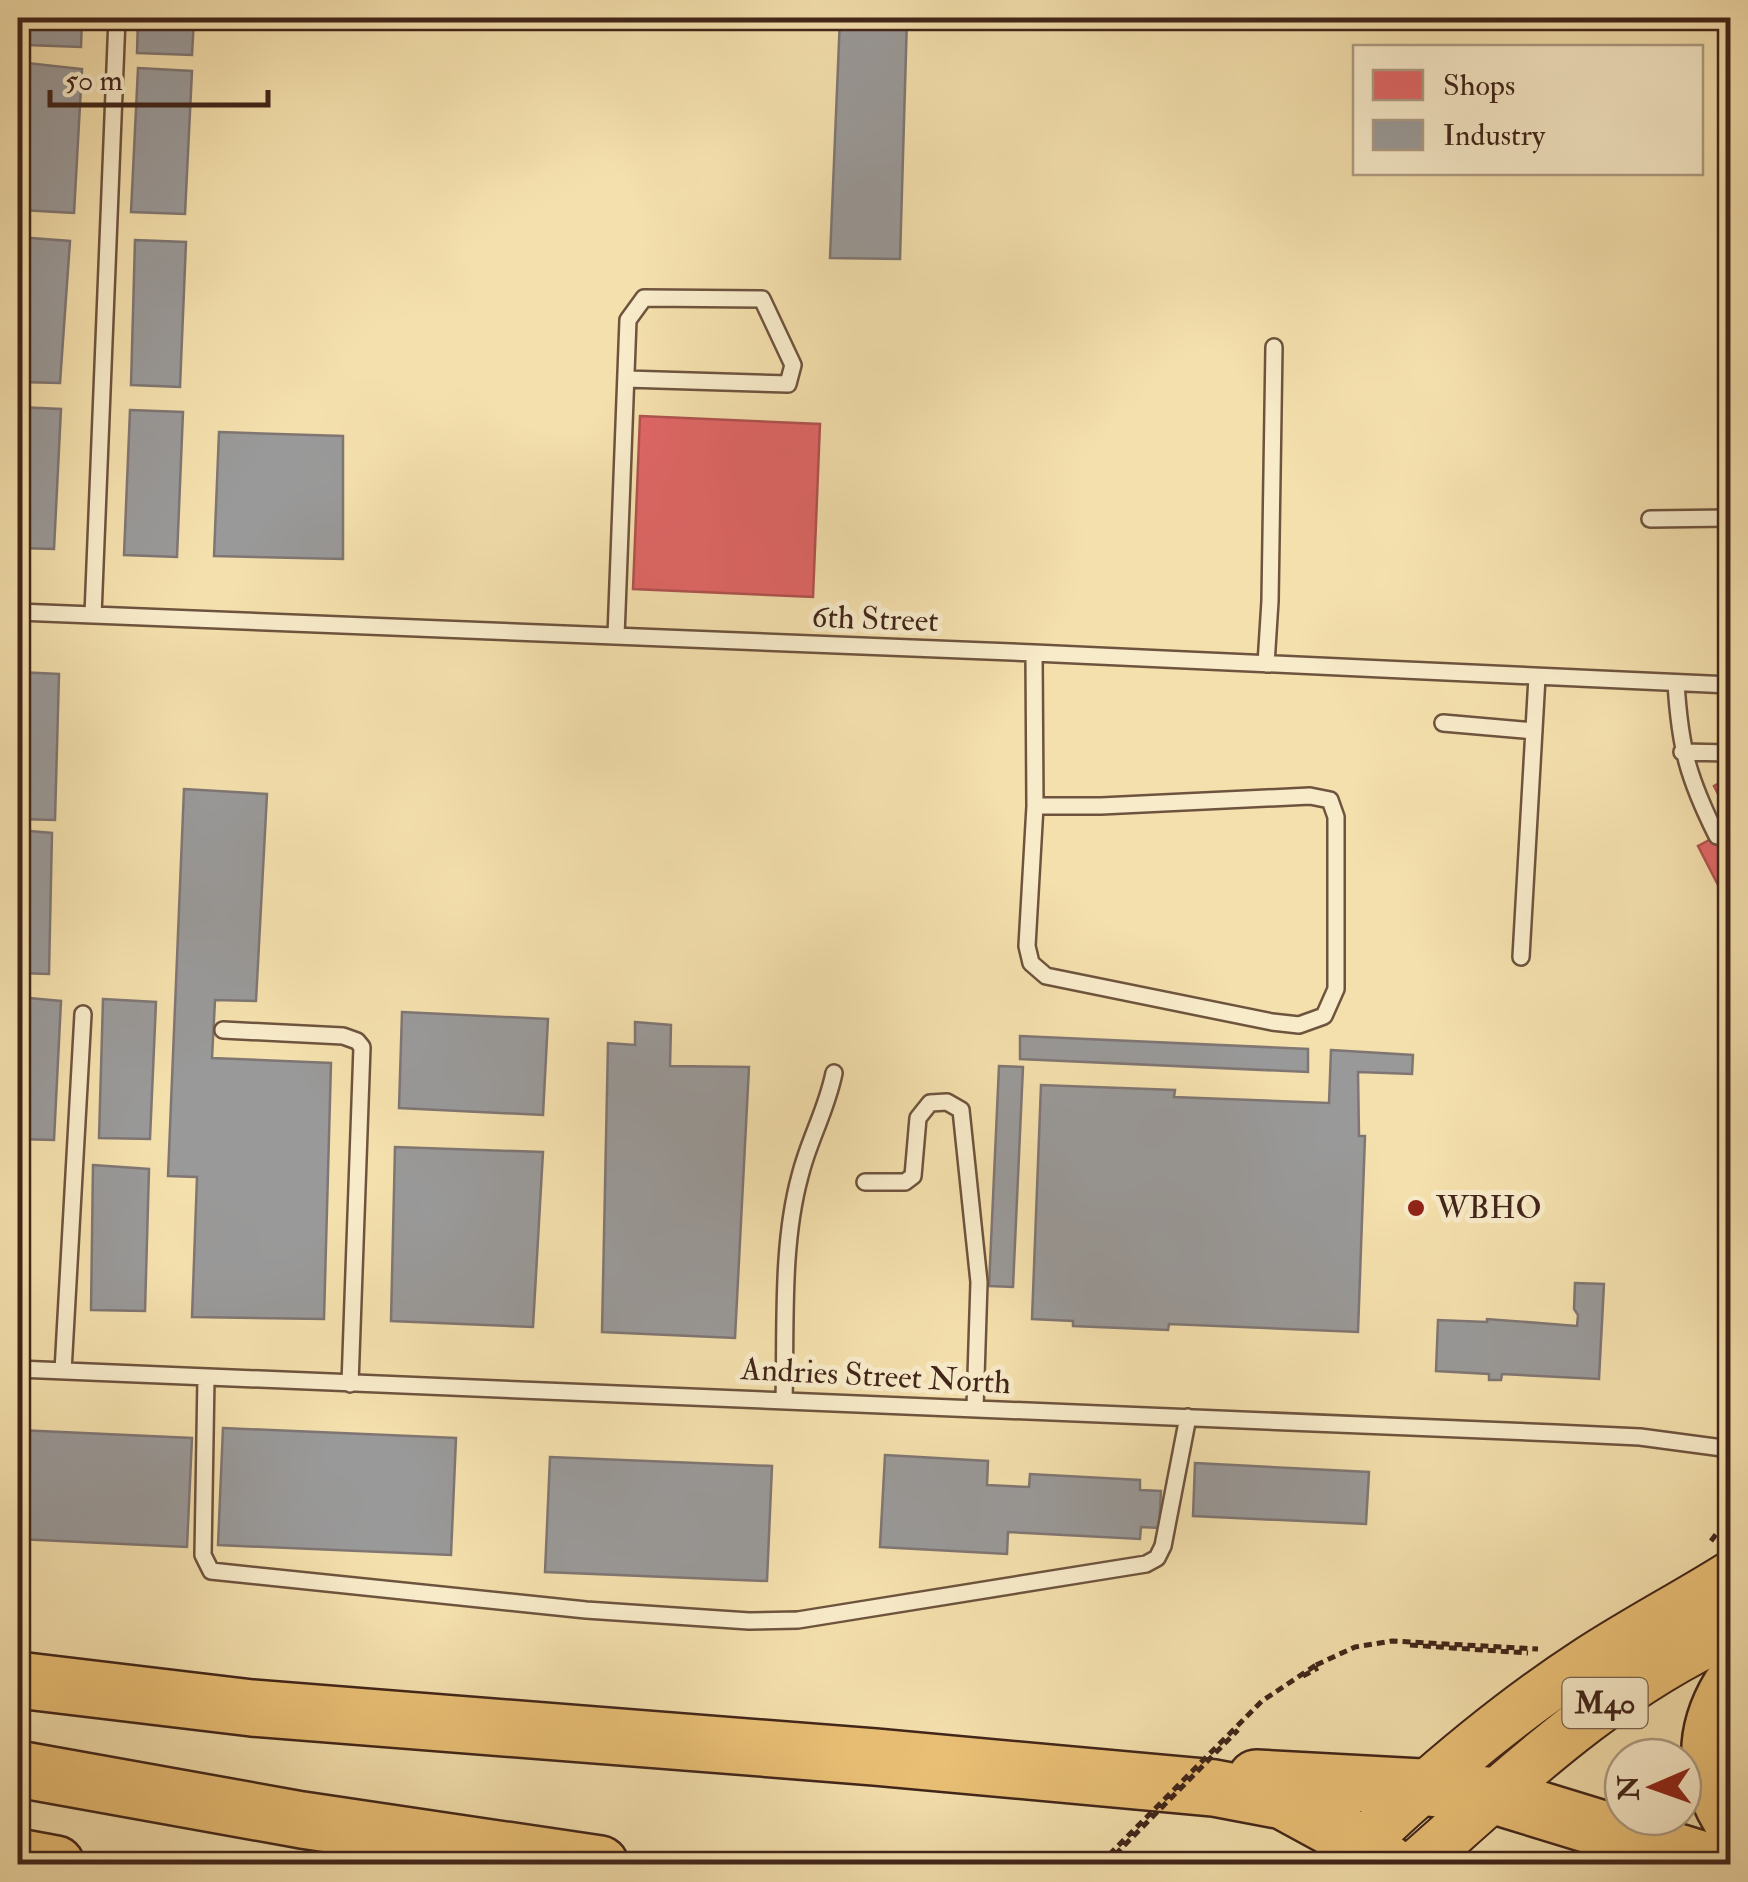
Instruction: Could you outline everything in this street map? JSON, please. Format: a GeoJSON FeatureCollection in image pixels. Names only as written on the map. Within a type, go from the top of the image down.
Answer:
{"type":"FeatureCollection","features":[{"type":"Feature","properties":{"kind":"highway"},"geometry":{"type":"LineString","coordinates":[[18,1680],[252,1708],[1214,1788],[1283,1801],[1358,1859]]}},
{"type":"Feature","properties":{"kind":"highway"},"geometry":{"type":"LineString","coordinates":[[1730,1688],[1709,1737],[1708,1756],[1712,1782],[1730,1818]]}},
{"type":"Feature","properties":{"kind":"highway"},"geometry":{"type":"LineString","coordinates":[[876,1758],[1421,1787],[1495,1796],[1717,1864]]}},
{"type":"Feature","properties":{"kind":"highway"},"geometry":{"type":"LineString","coordinates":[[18,1769],[302,1820],[600,1864]]}},
{"type":"Feature","properties":{"kind":"highway"},"geometry":{"type":"LineString","coordinates":[[18,1857],[56,1864]]}},
{"type":"Feature","properties":{"kind":"main road","name":"M40"},"geometry":{"type":"LineString","coordinates":[[1358,1859],[1421,1787],[1719,1560]]}},
{"type":"Feature","properties":{"kind":"main road","name":"M40"},"geometry":{"type":"LineString","coordinates":[[1417,1864],[1569,1730],[1612,1698],[1730,1632]]}},
{"type":"Feature","properties":{"kind":"lane"},"geometry":{"type":"LineString","coordinates":[[93,615],[117,18]]}},
{"type":"Feature","properties":{"kind":"lane"},"geometry":{"type":"LineString","coordinates":[[616,636],[628,320],[644,298],[762,299],[793,365],[788,384],[626,379]]}},
{"type":"Feature","properties":{"kind":"lane"},"geometry":{"type":"LineString","coordinates":[[1266,664],[1274,347]]}},
{"type":"Feature","properties":{"kind":"lane"},"geometry":{"type":"LineString","coordinates":[[1650,519],[1730,518]]}},
{"type":"Feature","properties":{"kind":"lane","name":"6th Street"},"geometry":{"type":"LineString","coordinates":[[18,612],[1730,685]]}},
{"type":"Feature","properties":{"kind":"lane"},"geometry":{"type":"LineString","coordinates":[[1034,653],[1036,806],[1027,946],[1031,963],[1046,976],[1272,1022],[1299,1025],[1324,1016],[1336,990],[1336,817],[1330,800],[1310,796],[1036,806]]}},
{"type":"Feature","properties":{"kind":"lane"},"geometry":{"type":"LineString","coordinates":[[1521,957],[1537,677]]}},
{"type":"Feature","properties":{"kind":"lane"},"geometry":{"type":"LineString","coordinates":[[1676,683],[1682,752],[1717,836]]}},
{"type":"Feature","properties":{"kind":"lane"},"geometry":{"type":"LineString","coordinates":[[1443,723],[1534,731]]}},
{"type":"Feature","properties":{"kind":"lane"},"geometry":{"type":"LineString","coordinates":[[1682,752],[1730,753]]}},
{"type":"Feature","properties":{"kind":"lane"},"geometry":{"type":"LineString","coordinates":[[63,1371],[83,1014]]}},
{"type":"Feature","properties":{"kind":"lane"},"geometry":{"type":"LineString","coordinates":[[223,1030],[343,1036],[357,1041],[362,1048],[350,1384]]}},
{"type":"Feature","properties":{"kind":"lane"},"geometry":{"type":"LineString","coordinates":[[784,1400],[789,1256],[800,1176],[824,1116],[834,1072]]}},
{"type":"Feature","properties":{"kind":"lane"},"geometry":{"type":"LineString","coordinates":[[866,1182],[905,1182],[913,1176],[918,1118],[930,1103],[947,1102],[961,1110],[979,1282],[974,1408]]}},
{"type":"Feature","properties":{"kind":"lane","name":"Andries Street North"},"geometry":{"type":"LineString","coordinates":[[18,1369],[1622,1436],[1730,1449]]}},
{"type":"Feature","properties":{"kind":"lane"},"geometry":{"type":"LineString","coordinates":[[206,1377],[203,1555],[211,1571],[586,1610],[748,1621],[798,1620],[1146,1564],[1164,1546],[1188,1417]]}},
{"type":"Feature","properties":{"kind":"path"},"geometry":{"type":"LineString","coordinates":[[1719,1560],[1718,1535],[1730,1516]]}},
{"type":"Feature","properties":{"kind":"path"},"geometry":{"type":"LineString","coordinates":[[1103,1864],[1262,1701],[1355,1647],[1392,1641],[1542,1651]]}},
{"type":"Feature","properties":{"kind":"building: Shops"},"geometry":{"type":"Polygon","coordinates":[[[640,416],[820,424],[813,597],[633,589],[640,416]]]}},
{"type":"Feature","properties":{"kind":"building: Shops"},"geometry":{"type":"Polygon","coordinates":[[[1730,777],[1730,818],[1714,786],[1730,777]]]}},
{"type":"Feature","properties":{"kind":"building: Shops"},"geometry":{"type":"Polygon","coordinates":[[[1730,829],[1730,878],[1718,885],[1698,846],[1730,829]]]}},
{"type":"Feature","properties":{"kind":"building: Industry"},"geometry":{"type":"Polygon","coordinates":[[[26,18],[82,18],[81,47],[26,45],[26,18]]]}},
{"type":"Feature","properties":{"kind":"building: Industry"},"geometry":{"type":"Polygon","coordinates":[[[138,18],[194,18],[192,55],[137,53],[138,18]]]}},
{"type":"Feature","properties":{"kind":"building: Industry"},"geometry":{"type":"Polygon","coordinates":[[[840,18],[907,18],[900,259],[830,258],[840,18]]]}},
{"type":"Feature","properties":{"kind":"building: Industry"},"geometry":{"type":"Polygon","coordinates":[[[27,63],[82,69],[74,213],[21,210],[27,63]]]}},
{"type":"Feature","properties":{"kind":"building: Industry"},"geometry":{"type":"Polygon","coordinates":[[[138,68],[192,71],[185,214],[131,212],[138,68]]]}},
{"type":"Feature","properties":{"kind":"building: Industry"},"geometry":{"type":"Polygon","coordinates":[[[18,237],[70,241],[60,383],[18,382],[18,237]]]}},
{"type":"Feature","properties":{"kind":"building: Industry"},"geometry":{"type":"Polygon","coordinates":[[[135,240],[186,242],[180,387],[131,385],[135,240]]]}},
{"type":"Feature","properties":{"kind":"building: Industry"},"geometry":{"type":"Polygon","coordinates":[[[18,407],[61,409],[54,549],[18,548],[18,407]]]}},
{"type":"Feature","properties":{"kind":"building: Industry"},"geometry":{"type":"Polygon","coordinates":[[[130,410],[183,412],[177,557],[124,555],[130,410]]]}},
{"type":"Feature","properties":{"kind":"building: Industry"},"geometry":{"type":"Polygon","coordinates":[[[219,432],[343,436],[343,559],[214,556],[219,432]]]}},
{"type":"Feature","properties":{"kind":"building: Industry"},"geometry":{"type":"Polygon","coordinates":[[[18,672],[59,674],[55,820],[18,819],[18,672]]]}},
{"type":"Feature","properties":{"kind":"building: Industry"},"geometry":{"type":"Polygon","coordinates":[[[184,789],[267,794],[256,1001],[215,1000],[212,1058],[331,1063],[324,1319],[192,1317],[197,1177],[168,1176],[184,789]]]}},
{"type":"Feature","properties":{"kind":"building: Industry"},"geometry":{"type":"Polygon","coordinates":[[[18,830],[52,833],[49,974],[18,973],[18,830]]]}},
{"type":"Feature","properties":{"kind":"building: Industry"},"geometry":{"type":"Polygon","coordinates":[[[18,997],[61,1001],[54,1140],[18,1139],[18,997]]]}},
{"type":"Feature","properties":{"kind":"building: Industry"},"geometry":{"type":"Polygon","coordinates":[[[103,999],[156,1002],[150,1139],[99,1138],[103,999]]]}},
{"type":"Feature","properties":{"kind":"building: Industry"},"geometry":{"type":"Polygon","coordinates":[[[402,1012],[548,1019],[543,1115],[399,1108],[402,1012]]]}},
{"type":"Feature","properties":{"kind":"building: Industry"},"geometry":{"type":"Polygon","coordinates":[[[635,1022],[671,1025],[670,1066],[749,1067],[735,1338],[602,1332],[608,1043],[635,1045],[635,1022]]]}},
{"type":"Feature","properties":{"kind":"building: Industry"},"geometry":{"type":"Polygon","coordinates":[[[1020,1036],[1308,1049],[1308,1072],[1020,1059],[1020,1036]]]}},
{"type":"Feature","properties":{"kind":"building: Industry"},"geometry":{"type":"Polygon","coordinates":[[[1331,1050],[1413,1055],[1412,1074],[1358,1072],[1359,1136],[1365,1136],[1358,1332],[1169,1324],[1168,1330],[1073,1326],[1073,1321],[1032,1319],[1041,1085],[1175,1090],[1174,1097],[1329,1103],[1331,1050]]]}},
{"type":"Feature","properties":{"kind":"building: Industry"},"geometry":{"type":"Polygon","coordinates":[[[999,1066],[1023,1067],[1013,1287],[989,1286],[999,1066]]]}},
{"type":"Feature","properties":{"kind":"building: Industry"},"geometry":{"type":"Polygon","coordinates":[[[395,1147],[543,1152],[533,1327],[391,1321],[395,1147]]]}},
{"type":"Feature","properties":{"kind":"building: Industry"},"geometry":{"type":"Polygon","coordinates":[[[18,1159],[28,1159],[23,1305],[18,1305],[18,1159]]]}},
{"type":"Feature","properties":{"kind":"building: Industry"},"geometry":{"type":"Polygon","coordinates":[[[93,1165],[149,1169],[145,1311],[91,1310],[93,1165]]]}},
{"type":"Feature","properties":{"kind":"building: Industry"},"geometry":{"type":"Polygon","coordinates":[[[1575,1283],[1604,1284],[1599,1379],[1502,1374],[1501,1380],[1489,1380],[1489,1374],[1436,1371],[1438,1320],[1487,1319],[1577,1326],[1575,1283]]]}},
{"type":"Feature","properties":{"kind":"building: Industry"},"geometry":{"type":"Polygon","coordinates":[[[223,1428],[456,1438],[451,1555],[218,1545],[223,1428]]]}},
{"type":"Feature","properties":{"kind":"building: Industry"},"geometry":{"type":"Polygon","coordinates":[[[18,1430],[192,1438],[187,1547],[18,1539],[18,1430]]]}},
{"type":"Feature","properties":{"kind":"building: Industry"},"geometry":{"type":"Polygon","coordinates":[[[885,1455],[988,1461],[987,1485],[1029,1487],[1030,1474],[1140,1480],[1140,1490],[1161,1491],[1159,1528],[1141,1527],[1140,1539],[1008,1532],[1007,1554],[880,1547],[885,1455]]]}},
{"type":"Feature","properties":{"kind":"building: Industry"},"geometry":{"type":"Polygon","coordinates":[[[550,1457],[772,1466],[767,1581],[545,1572],[550,1457]]]}},
{"type":"Feature","properties":{"kind":"building: Industry"},"geometry":{"type":"Polygon","coordinates":[[[1195,1463],[1369,1472],[1366,1524],[1193,1516],[1195,1463]]]}},
{"type":"Feature","properties":{"kind":"place","name":"WBHO"},"geometry":{"type":"Point","coordinates":[1416,1208]}}]}
